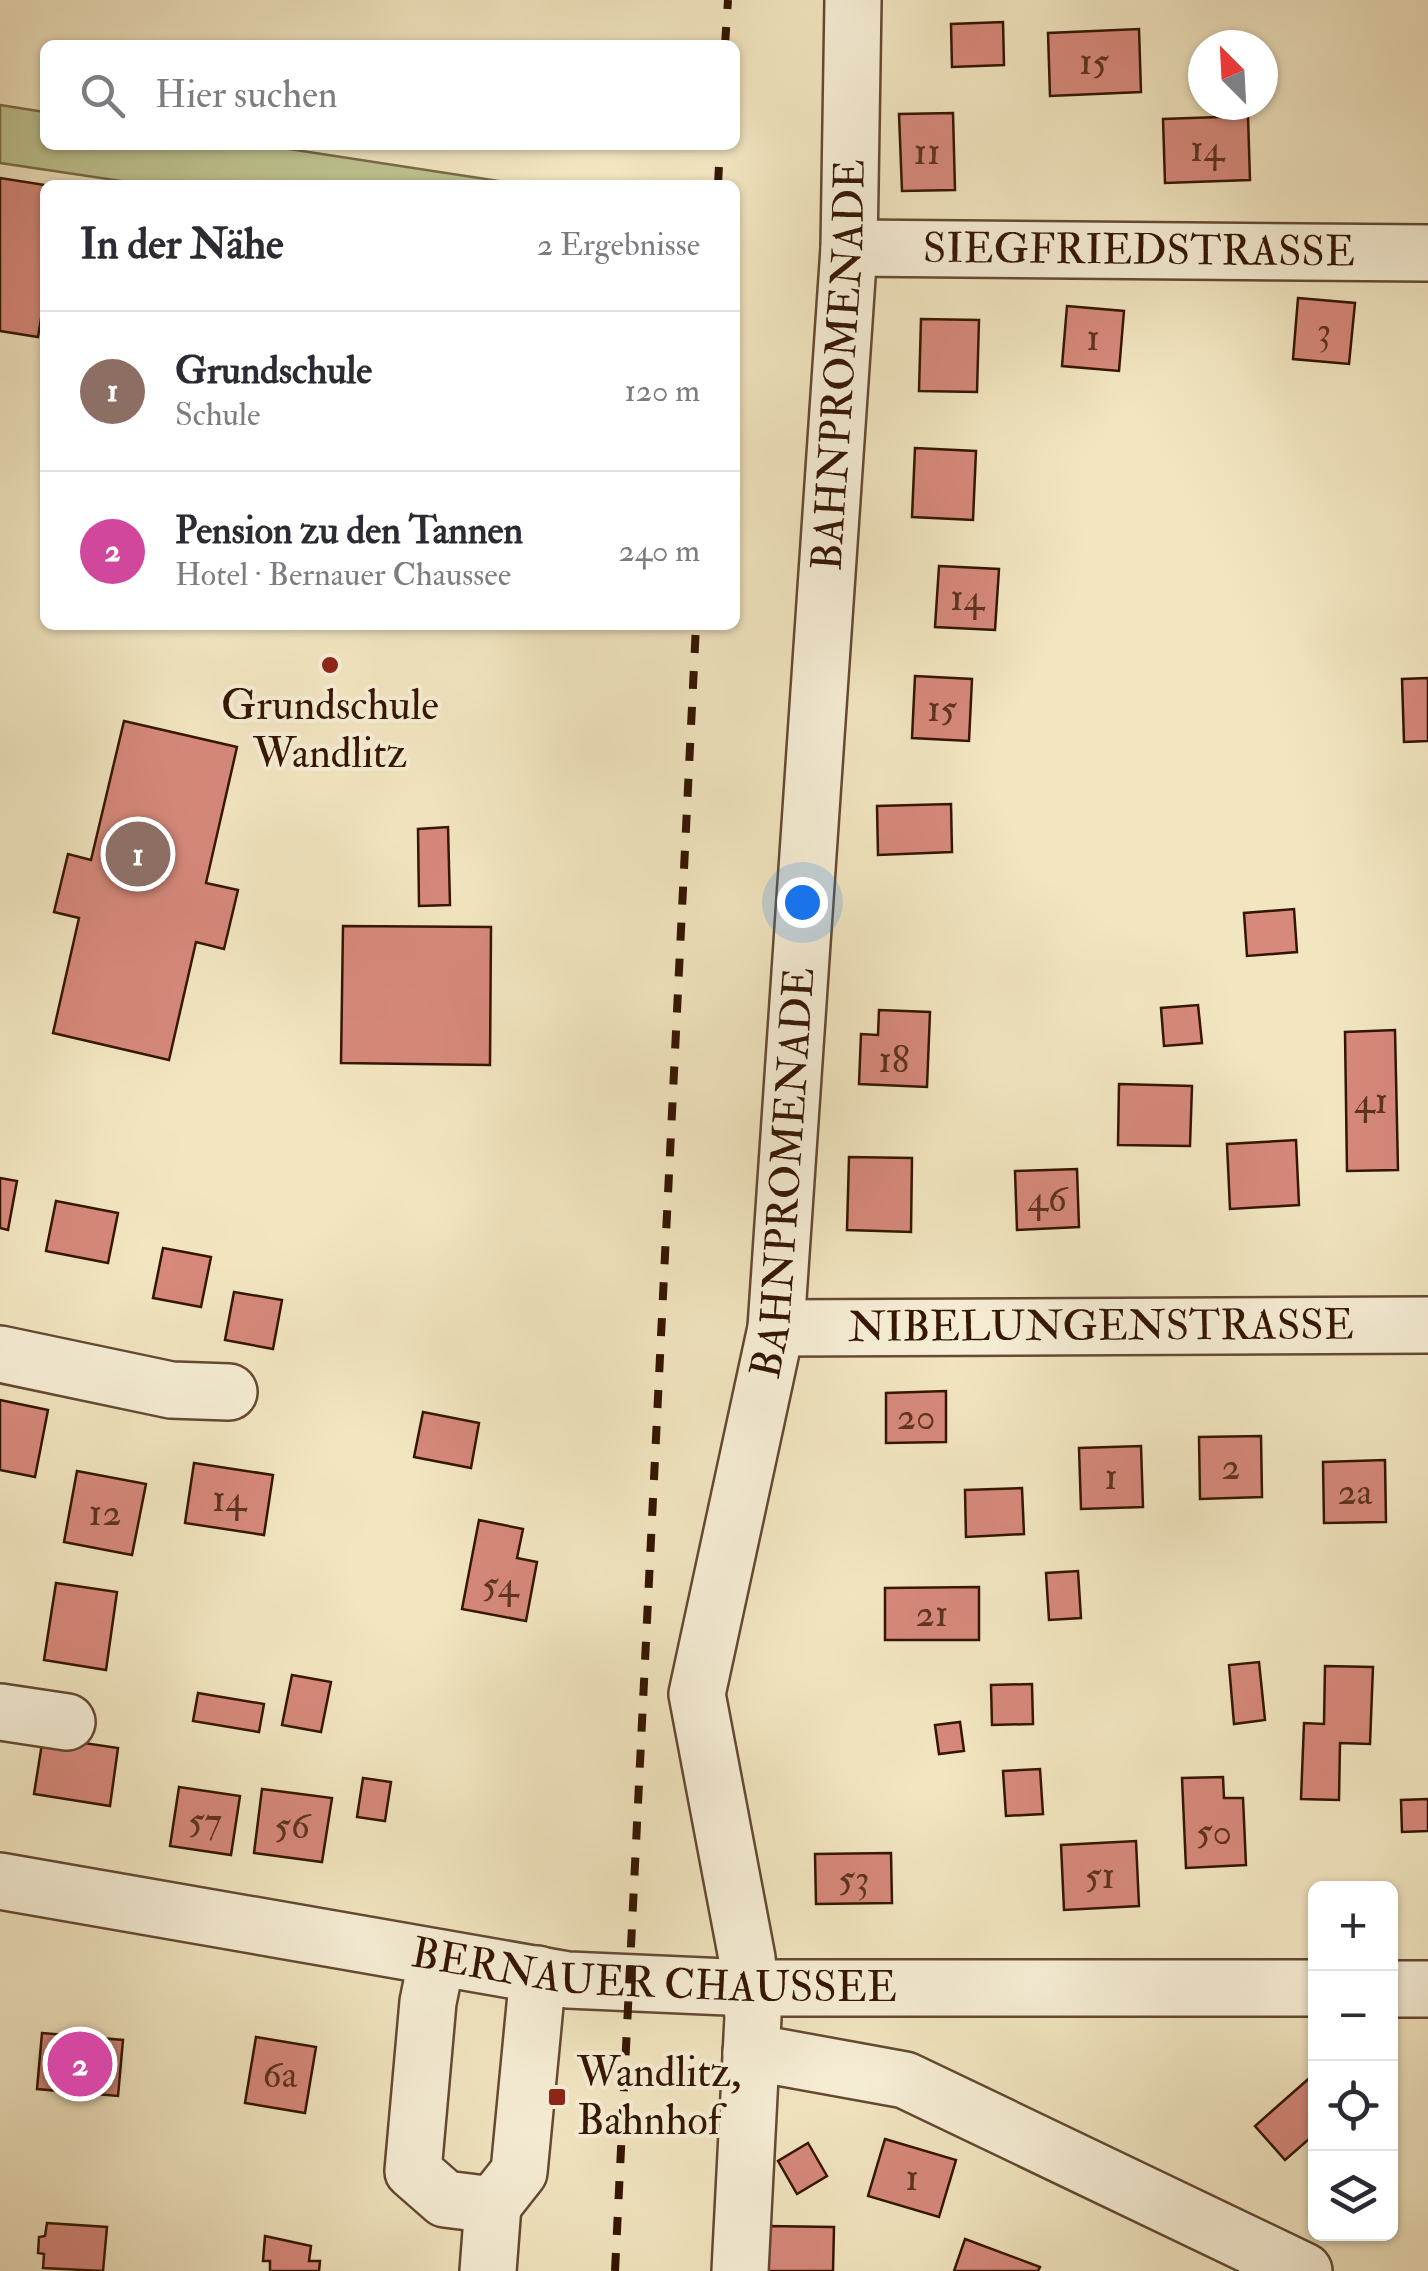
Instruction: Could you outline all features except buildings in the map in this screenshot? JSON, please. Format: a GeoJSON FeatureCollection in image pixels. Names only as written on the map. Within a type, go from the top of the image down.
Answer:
{"type":"FeatureCollection","features":[{"type":"Feature","properties":{"kind":"street","name":"BAHNPROMENADE"},"geometry":{"type":"LineString","coordinates":[[740,2271],[751,2052],[750,1988],[697,1694],[776,1328],[849,248],[853,0]]}},
{"type":"Feature","properties":{"kind":"street","name":"SIEGFRIEDSTRASSE"},"geometry":{"type":"LineString","coordinates":[[849,248],[1428,253]]}},
{"type":"Feature","properties":{"kind":"street","name":"NIBELUNGENSTRASSE"},"geometry":{"type":"LineString","coordinates":[[776,1328],[1428,1325]]}},
{"type":"Feature","properties":{"kind":"street"},"geometry":{"type":"LineString","coordinates":[[0,1354],[171,1390],[228,1392]]}},
{"type":"Feature","properties":{"kind":"street"},"geometry":{"type":"LineString","coordinates":[[0,1712],[67,1722]]}},
{"type":"Feature","properties":{"kind":"street","name":"BERNAUER CHAUSSEE"},"geometry":{"type":"LineString","coordinates":[[0,1881],[584,1981],[750,1988],[1308,1988]]}},
{"type":"Feature","properties":{"kind":"street"},"geometry":{"type":"LineString","coordinates":[[437,1958],[428,2002],[414,2171],[445,2199],[493,2205]]}},
{"type":"Feature","properties":{"kind":"street"},"geometry":{"type":"LineString","coordinates":[[488,2271],[493,2205],[519,2172],[538,1974]]}},
{"type":"Feature","properties":{"kind":"street"},"geometry":{"type":"LineString","coordinates":[[1398,1989],[1428,1989]]}},
{"type":"Feature","properties":{"kind":"street"},"geometry":{"type":"LineString","coordinates":[[751,2052],[905,2080],[1304,2271]]}},
{"type":"Feature","properties":{"kind":"green space"},"geometry":{"type":"Polygon","coordinates":[[[0,105],[40,111],[40,150],[296,150],[492,180],[114,180],[0,163],[0,105]]]}},
{"type":"Feature","properties":{"kind":"railway"},"geometry":{"type":"LineString","coordinates":[[725,40],[728,0]]}},
{"type":"Feature","properties":{"kind":"railway"},"geometry":{"type":"LineString","coordinates":[[718,180],[720,150]]}},
{"type":"Feature","properties":{"kind":"railway"},"geometry":{"type":"LineString","coordinates":[[615,2271],[696,630]]}},
{"type":"Feature","properties":{"kind":"place","name":"Grundschule Wandlitz"},"geometry":{"type":"Point","coordinates":[330,665]}},
{"type":"Feature","properties":{"kind":"place","name":"Grundschule"},"geometry":{"type":"Point","coordinates":[138,854]}},
{"type":"Feature","properties":{"kind":"place","name":"Pension zu den Tannen"},"geometry":{"type":"Point","coordinates":[80,2064]}},
{"type":"Feature","properties":{"kind":"place","name":"Wandlitz, Bahnhof"},"geometry":{"type":"Point","coordinates":[557,2097]}}]}
